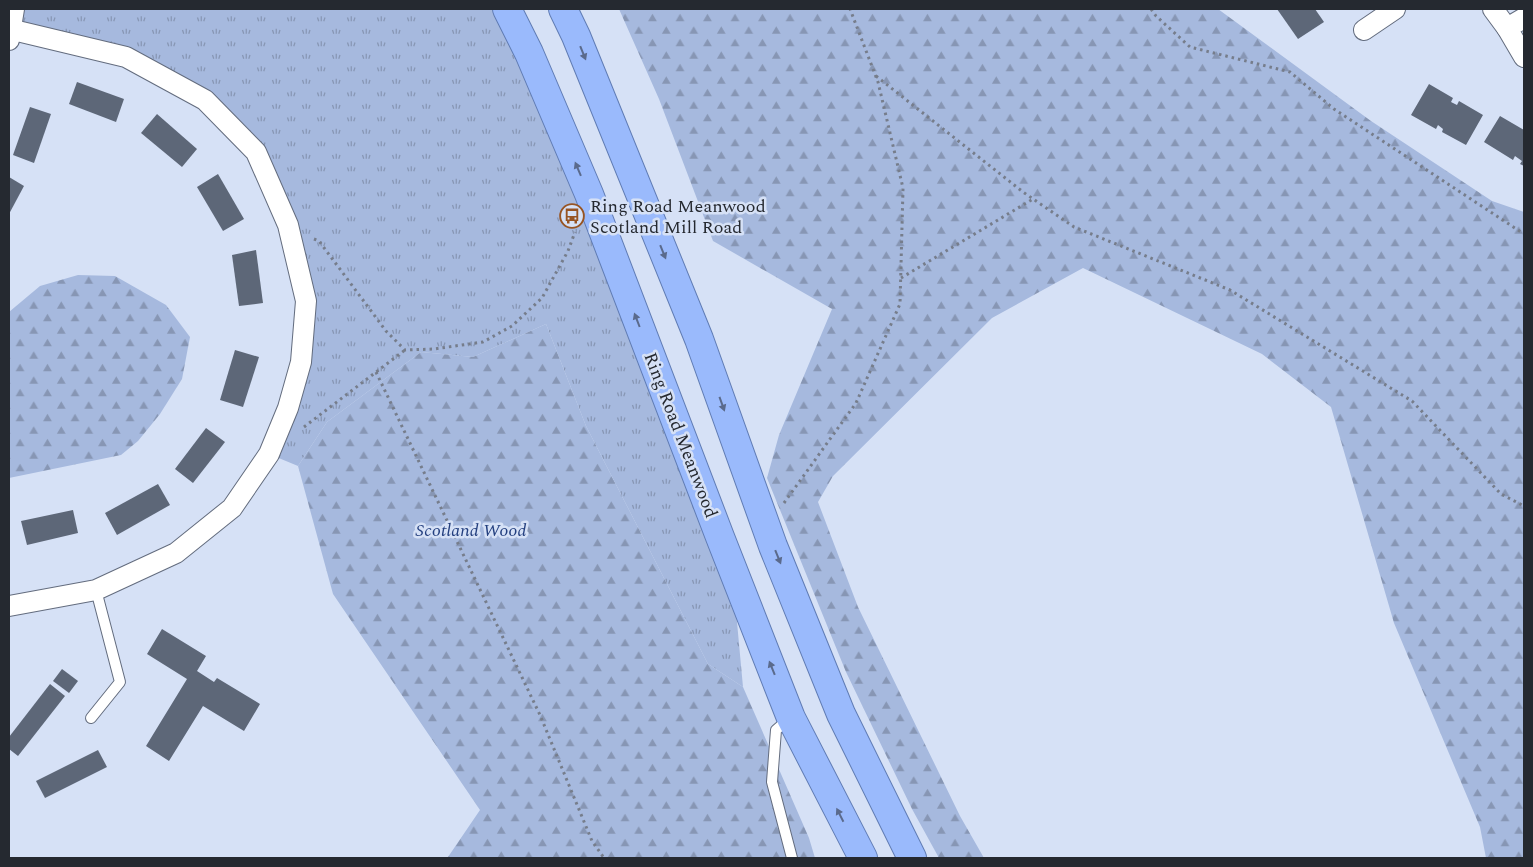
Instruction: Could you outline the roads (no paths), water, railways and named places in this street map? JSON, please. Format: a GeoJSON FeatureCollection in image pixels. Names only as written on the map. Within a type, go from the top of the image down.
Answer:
{"type":"FeatureCollection","features":[{"type":"Feature","properties":{"kind":"highway","name":"Ring Road Meanwood"},"geometry":{"type":"LineString","coordinates":[[507,9],[529,53],[589,194],[791,718],[862,858]]}},
{"type":"Feature","properties":{"kind":"highway"},"geometry":{"type":"LineString","coordinates":[[563,9],[576,36],[699,340],[777,555],[841,714],[912,858]]}},
{"type":"Feature","properties":{"kind":"street"},"geometry":{"type":"LineString","coordinates":[[9,606],[96,590],[176,553],[232,508],[269,454],[288,408],[301,362],[306,302],[288,225],[256,152],[205,100],[126,57],[10,33],[14,9]]}},
{"type":"Feature","properties":{"kind":"street"},"geometry":{"type":"LineString","coordinates":[[1364,30],[1395,9]]}},
{"type":"Feature","properties":{"kind":"street"},"geometry":{"type":"LineString","coordinates":[[1493,9],[1524,57]]}},
{"type":"Feature","properties":{"kind":"street"},"geometry":{"type":"LineString","coordinates":[[1507,28],[1524,18]]}},
{"type":"Feature","properties":{"kind":"lane"},"geometry":{"type":"LineString","coordinates":[[91,718],[120,682],[96,590]]}},
{"type":"Feature","properties":{"kind":"lane"},"geometry":{"type":"LineString","coordinates":[[791,718],[776,730],[772,782],[792,858]]}},
{"type":"Feature","properties":{"kind":"place","name":"Ring Road Meanwood Scotland Mill Road"},"geometry":{"type":"Point","coordinates":[572,216]}},
{"type":"Feature","properties":{"kind":"park label","name":"Scotland Wood"},"geometry":{"type":"Point","coordinates":[471,530]}}]}
